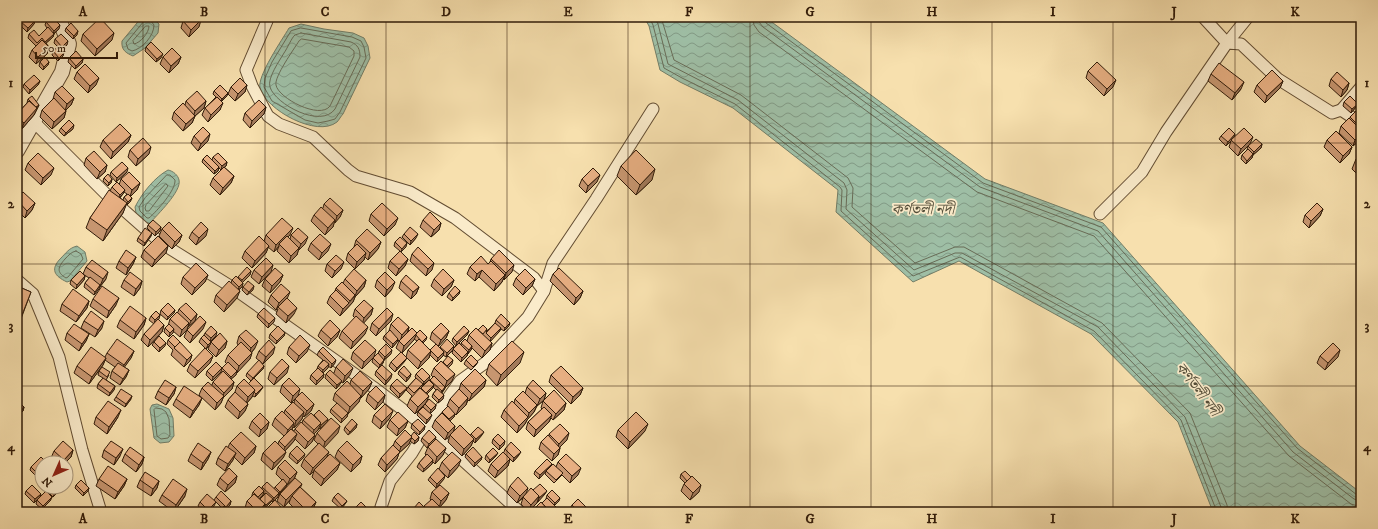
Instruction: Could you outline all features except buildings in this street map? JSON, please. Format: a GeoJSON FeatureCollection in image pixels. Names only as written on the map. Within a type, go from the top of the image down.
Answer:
{"type":"FeatureCollection","features":[{"type":"Feature","properties":{"kind":"street"},"geometry":{"type":"LineString","coordinates":[[17,151],[62,72],[69,44],[58,17]]}},
{"type":"Feature","properties":{"kind":"street"},"geometry":{"type":"LineString","coordinates":[[264,17],[267,21],[246,70],[252,86],[268,116],[279,124],[313,137],[356,176],[410,192],[454,218],[534,278],[544,291]]}},
{"type":"Feature","properties":{"kind":"street"},"geometry":{"type":"LineString","coordinates":[[1203,17],[1227,43],[1241,44],[1278,79],[1332,113],[1341,110],[1361,87]]}},
{"type":"Feature","properties":{"kind":"street"},"geometry":{"type":"LineString","coordinates":[[1100,214],[1142,172],[1166,132],[1227,43],[1248,17]]}},
{"type":"Feature","properties":{"kind":"street"},"geometry":{"type":"LineString","coordinates":[[382,512],[381,507],[390,481],[412,453],[427,428],[460,381],[485,363],[504,345],[528,317],[544,291],[553,263],[596,200],[653,109]]}},
{"type":"Feature","properties":{"kind":"street"},"geometry":{"type":"LineString","coordinates":[[1341,110],[1361,123]]}},
{"type":"Feature","properties":{"kind":"street"},"geometry":{"type":"LineString","coordinates":[[34,122],[108,196],[162,243],[230,286],[339,362],[427,428],[520,512]]}},
{"type":"Feature","properties":{"kind":"street"},"geometry":{"type":"LineString","coordinates":[[17,280],[33,294],[59,357],[82,450],[101,512]]}},
{"type":"Feature","properties":{"kind":"water"},"geometry":{"type":"Polygon","coordinates":[[[142,17],[151,18],[159,24],[158,33],[145,48],[133,56],[124,51],[122,41],[142,17]]]}},
{"type":"Feature","properties":{"kind":"water","name":"কর্ণতলী নদী"},"geometry":{"type":"Polygon","coordinates":[[[644,17],[766,17],[985,179],[1103,223],[1300,446],[1361,493],[1361,512],[1213,512],[1178,422],[1091,334],[959,261],[913,282],[836,212],[838,190],[733,108],[680,82],[660,70],[649,26],[644,17]]]}},
{"type":"Feature","properties":{"kind":"water"},"geometry":{"type":"Polygon","coordinates":[[[301,24],[353,33],[364,38],[368,46],[370,58],[343,114],[337,122],[328,126],[317,127],[305,124],[282,113],[264,96],[260,88],[262,75],[289,28],[301,24]]]}},
{"type":"Feature","properties":{"kind":"water"},"geometry":{"type":"Polygon","coordinates":[[[168,170],[172,171],[178,176],[179,185],[177,190],[168,203],[150,223],[146,223],[136,213],[135,207],[149,186],[168,170]]]}},
{"type":"Feature","properties":{"kind":"water"},"geometry":{"type":"Polygon","coordinates":[[[77,246],[85,252],[87,261],[70,281],[67,282],[56,275],[55,266],[68,251],[77,246]]]}},
{"type":"Feature","properties":{"kind":"water"},"geometry":{"type":"Polygon","coordinates":[[[157,404],[169,409],[173,418],[174,436],[169,442],[160,443],[154,438],[150,409],[152,405],[157,404]]]}}]}
